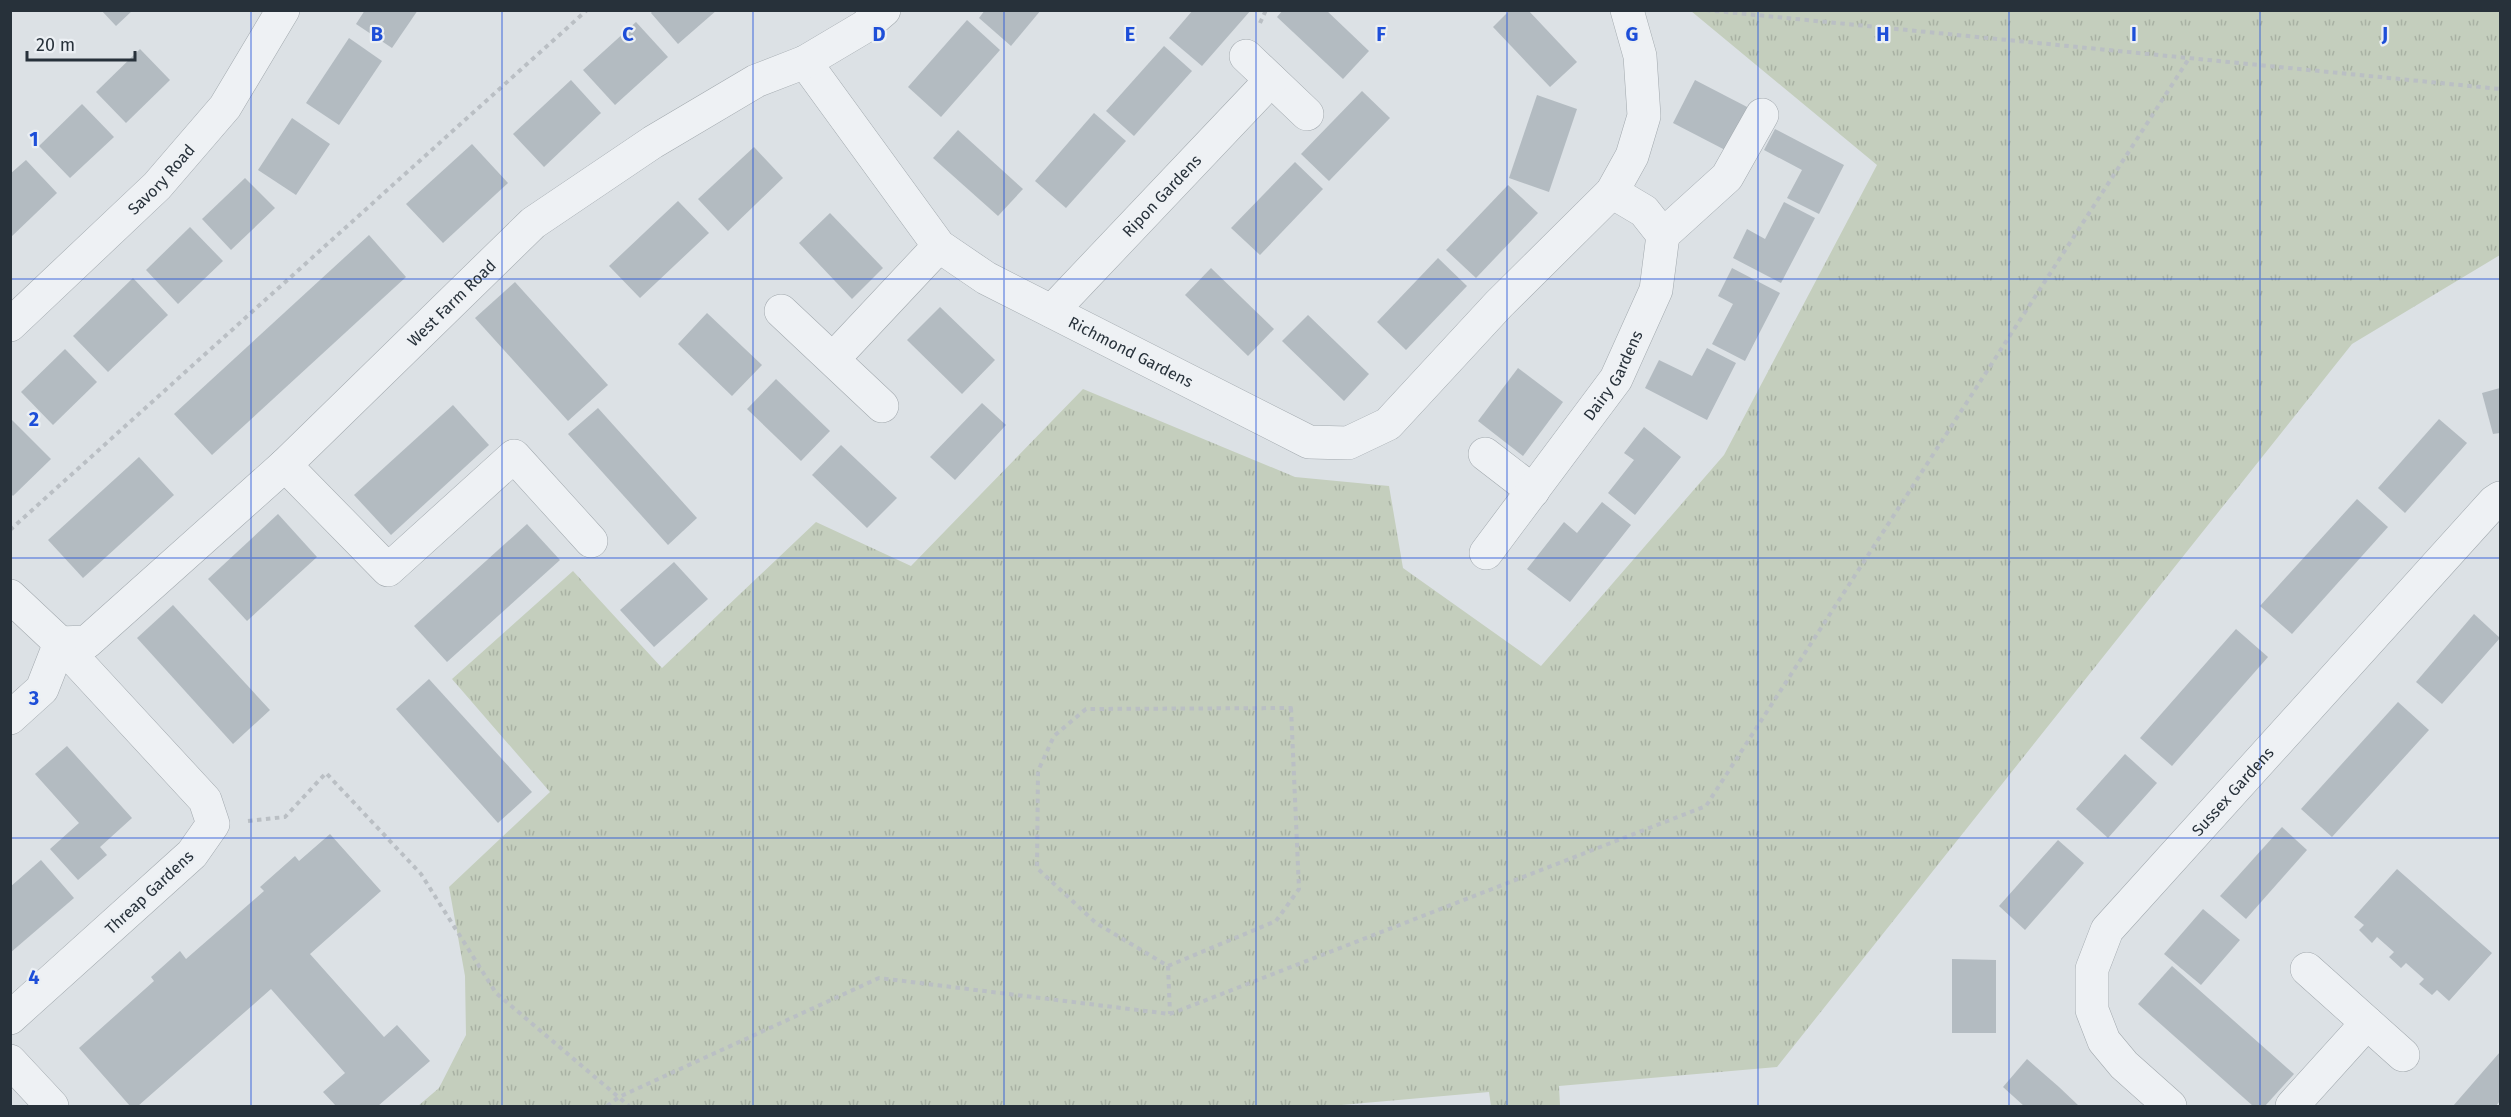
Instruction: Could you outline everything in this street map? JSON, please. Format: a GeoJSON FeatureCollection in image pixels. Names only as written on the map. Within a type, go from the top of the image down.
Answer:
{"type":"FeatureCollection","features":[{"type":"Feature","properties":{"kind":"street","name":"West Farm Road"},"geometry":{"type":"LineString","coordinates":[[60,643],[87,642],[285,465],[533,223],[653,142],[756,81],[805,62],[864,27],[884,10]]}},
{"type":"Feature","properties":{"kind":"street"},"geometry":{"type":"LineString","coordinates":[[1627,10],[1640,56],[1644,116],[1632,156],[1612,192],[1644,211],[1663,235],[1728,177],[1762,116]]}},
{"type":"Feature","properties":{"kind":"street","name":"Savory Road"},"geometry":{"type":"LineString","coordinates":[[10,325],[158,186],[225,107],[275,14]]}},
{"type":"Feature","properties":{"kind":"street"},"geometry":{"type":"LineString","coordinates":[[1246,56],[1307,114]]}},
{"type":"Feature","properties":{"kind":"street","name":"Richmond Gardens"},"geometry":{"type":"LineString","coordinates":[[805,62],[939,246],[986,278],[1309,442],[1348,443],[1388,424],[1499,304],[1612,192]]}},
{"type":"Feature","properties":{"kind":"street","name":"Ripon Gardens"},"geometry":{"type":"LineString","coordinates":[[1052,311],[1271,80]]}},
{"type":"Feature","properties":{"kind":"street","name":"Dairy Gardens"},"geometry":{"type":"LineString","coordinates":[[1486,554],[1616,379],[1656,290],[1663,235]]}},
{"type":"Feature","properties":{"kind":"street"},"geometry":{"type":"LineString","coordinates":[[833,359],[939,246]]}},
{"type":"Feature","properties":{"kind":"street"},"geometry":{"type":"LineString","coordinates":[[781,311],[882,405]]}},
{"type":"Feature","properties":{"kind":"street"},"geometry":{"type":"LineString","coordinates":[[1485,454],[1533,491]]}},
{"type":"Feature","properties":{"kind":"street"},"geometry":{"type":"LineString","coordinates":[[285,465],[388,570],[514,456],[591,541]]}},
{"type":"Feature","properties":{"kind":"street","name":"Sussex Gardens"},"geometry":{"type":"LineString","coordinates":[[2170,1107],[2117,1057],[2104,1041],[2092,1010],[2092,969],[2107,930],[2500,498]]}},
{"type":"Feature","properties":{"kind":"street"},"geometry":{"type":"LineString","coordinates":[[10,596],[60,643],[205,800],[213,825]]}},
{"type":"Feature","properties":{"kind":"street"},"geometry":{"type":"LineString","coordinates":[[10,718],[42,689],[60,643]]}},
{"type":"Feature","properties":{"kind":"street","name":"Threap Gardens"},"geometry":{"type":"LineString","coordinates":[[10,1018],[192,854],[213,825]]}},
{"type":"Feature","properties":{"kind":"street"},"geometry":{"type":"LineString","coordinates":[[2307,969],[2403,1055]]}},
{"type":"Feature","properties":{"kind":"street"},"geometry":{"type":"LineString","coordinates":[[2292,1107],[2367,1023]]}},
{"type":"Feature","properties":{"kind":"street"},"geometry":{"type":"LineString","coordinates":[[10,1061],[52,1107]]}},
{"type":"Feature","properties":{"kind":"path"},"geometry":{"type":"LineString","coordinates":[[10,530],[587,10]]}},
{"type":"Feature","properties":{"kind":"path"},"geometry":{"type":"LineString","coordinates":[[1706,10],[2188,60],[2500,89]]}},
{"type":"Feature","properties":{"kind":"path"},"geometry":{"type":"LineString","coordinates":[[608,1107],[619,1097],[879,978],[1170,1014],[1706,806],[2188,60]]}},
{"type":"Feature","properties":{"kind":"path"},"geometry":{"type":"LineString","coordinates":[[1291,708],[1299,889],[1276,921],[1168,966],[1096,923],[1037,868],[1038,771],[1054,736],[1086,710],[1291,708]]}},
{"type":"Feature","properties":{"kind":"path"},"geometry":{"type":"LineString","coordinates":[[213,825],[285,817],[326,773],[422,874],[496,993],[629,1107]]}},
{"type":"Feature","properties":{"kind":"path"},"geometry":{"type":"LineString","coordinates":[[1168,966],[1170,1014]]}},
{"type":"Feature","properties":{"kind":"green space"},"geometry":{"type":"Polygon","coordinates":[[[1691,11],[2500,11],[2500,255],[2352,344],[1777,1067],[1559,1086],[1560,1106],[1491,1106],[1489,1092],[1330,1106],[418,1106],[439,1088],[466,1035],[465,976],[449,887],[550,792],[452,679],[573,571],[662,668],[816,522],[911,566],[1083,389],[1295,477],[1389,486],[1403,568],[1541,666],[1724,455],[1877,165],[1691,11]]]}},
{"type":"Feature","properties":{"kind":"building"},"geometry":{"type":"Polygon","coordinates":[[[101,10],[133,10],[116,26],[101,10]]]}},
{"type":"Feature","properties":{"kind":"building"},"geometry":{"type":"Polygon","coordinates":[[[365,10],[418,10],[392,48],[356,24],[365,10]]]}},
{"type":"Feature","properties":{"kind":"building"},"geometry":{"type":"Polygon","coordinates":[[[653,10],[717,10],[678,44],[651,13],[653,10]]]}},
{"type":"Feature","properties":{"kind":"building"},"geometry":{"type":"Polygon","coordinates":[[[985,10],[1041,10],[1011,46],[979,18],[985,10]]]}},
{"type":"Feature","properties":{"kind":"building"},"geometry":{"type":"Polygon","coordinates":[[[1193,10],[1251,10],[1202,66],[1169,38],[1193,10]]]}},
{"type":"Feature","properties":{"kind":"building"},"geometry":{"type":"Polygon","coordinates":[[[1283,10],[1326,10],[1369,51],[1343,79],[1277,17],[1283,10]]]}},
{"type":"Feature","properties":{"kind":"building"},"geometry":{"type":"Polygon","coordinates":[[[1510,10],[1528,10],[1577,62],[1550,87],[1493,27],[1510,10]]]}},
{"type":"Feature","properties":{"kind":"building"},"geometry":{"type":"Polygon","coordinates":[[[967,20],[1000,50],[941,117],[908,87],[967,20]]]}},
{"type":"Feature","properties":{"kind":"building"},"geometry":{"type":"Polygon","coordinates":[[[636,22],[668,57],[615,105],[583,70],[636,22]]]}},
{"type":"Feature","properties":{"kind":"building"},"geometry":{"type":"Polygon","coordinates":[[[349,38],[382,61],[339,125],[306,103],[349,38]]]}},
{"type":"Feature","properties":{"kind":"building"},"geometry":{"type":"Polygon","coordinates":[[[1164,46],[1192,71],[1134,136],[1106,111],[1164,46]]]}},
{"type":"Feature","properties":{"kind":"building"},"geometry":{"type":"Polygon","coordinates":[[[140,49],[170,80],[126,123],[96,92],[140,49]]]}},
{"type":"Feature","properties":{"kind":"building"},"geometry":{"type":"Polygon","coordinates":[[[571,80],[601,113],[544,167],[513,134],[571,80]]]}},
{"type":"Feature","properties":{"kind":"building"},"geometry":{"type":"Polygon","coordinates":[[[1695,80],[1751,109],[1729,152],[1673,123],[1695,80]]]}},
{"type":"Feature","properties":{"kind":"building"},"geometry":{"type":"Polygon","coordinates":[[[1362,91],[1390,118],[1329,181],[1301,154],[1362,91]]]}},
{"type":"Feature","properties":{"kind":"building"},"geometry":{"type":"Polygon","coordinates":[[[1537,95],[1577,109],[1549,192],[1509,178],[1537,95]]]}},
{"type":"Feature","properties":{"kind":"building"},"geometry":{"type":"Polygon","coordinates":[[[82,104],[114,137],[70,178],[39,146],[82,104]]]}},
{"type":"Feature","properties":{"kind":"building"},"geometry":{"type":"Polygon","coordinates":[[[1094,113],[1126,141],[1066,208],[1035,181],[1094,113]]]}},
{"type":"Feature","properties":{"kind":"building"},"geometry":{"type":"Polygon","coordinates":[[[292,118],[330,144],[296,195],[258,170],[292,118]]]}},
{"type":"Feature","properties":{"kind":"building"},"geometry":{"type":"Polygon","coordinates":[[[1775,129],[1844,165],[1819,214],[1787,198],[1802,170],[1764,150],[1775,129]]]}},
{"type":"Feature","properties":{"kind":"building"},"geometry":{"type":"Polygon","coordinates":[[[958,130],[1023,189],[998,216],[933,158],[958,130]]]}},
{"type":"Feature","properties":{"kind":"building"},"geometry":{"type":"Polygon","coordinates":[[[472,144],[508,183],[443,243],[406,204],[472,144]]]}},
{"type":"Feature","properties":{"kind":"building"},"geometry":{"type":"Polygon","coordinates":[[[754,147],[783,178],[728,231],[698,199],[754,147]]]}},
{"type":"Feature","properties":{"kind":"building"},"geometry":{"type":"Polygon","coordinates":[[[26,160],[57,193],[10,238],[10,174],[26,160]]]}},
{"type":"Feature","properties":{"kind":"building"},"geometry":{"type":"Polygon","coordinates":[[[1295,162],[1323,189],[1260,255],[1231,228],[1295,162]]]}},
{"type":"Feature","properties":{"kind":"building"},"geometry":{"type":"Polygon","coordinates":[[[245,178],[275,208],[231,250],[202,219],[245,178]]]}},
{"type":"Feature","properties":{"kind":"building"},"geometry":{"type":"Polygon","coordinates":[[[1508,185],[1538,213],[1476,278],[1446,250],[1508,185]]]}},
{"type":"Feature","properties":{"kind":"building"},"geometry":{"type":"Polygon","coordinates":[[[678,201],[709,233],[640,298],[609,266],[678,201]]]}},
{"type":"Feature","properties":{"kind":"building"},"geometry":{"type":"Polygon","coordinates":[[[1784,202],[1815,218],[1781,283],[1733,258],[1747,229],[1765,239],[1784,202]]]}},
{"type":"Feature","properties":{"kind":"building"},"geometry":{"type":"Polygon","coordinates":[[[830,213],[883,268],[852,299],[799,243],[830,213]]]}},
{"type":"Feature","properties":{"kind":"building"},"geometry":{"type":"Polygon","coordinates":[[[190,227],[223,261],[178,304],[146,270],[190,227]]]}},
{"type":"Feature","properties":{"kind":"building"},"geometry":{"type":"Polygon","coordinates":[[[369,235],[406,277],[212,455],[174,414],[369,235]]]}},
{"type":"Feature","properties":{"kind":"building"},"geometry":{"type":"Polygon","coordinates":[[[1438,258],[1467,286],[1406,350],[1377,322],[1438,258]]]}},
{"type":"Feature","properties":{"kind":"building"},"geometry":{"type":"Polygon","coordinates":[[[1211,268],[1274,329],[1248,356],[1185,295],[1211,268]]]}},
{"type":"Feature","properties":{"kind":"building"},"geometry":{"type":"Polygon","coordinates":[[[1732,268],[1780,293],[1745,361],[1712,344],[1733,304],[1718,296],[1732,268]]]}},
{"type":"Feature","properties":{"kind":"building"},"geometry":{"type":"Polygon","coordinates":[[[133,278],[168,315],[108,372],[73,336],[133,278]]]}},
{"type":"Feature","properties":{"kind":"building"},"geometry":{"type":"Polygon","coordinates":[[[515,282],[608,385],[568,421],[475,318],[515,282]]]}},
{"type":"Feature","properties":{"kind":"building"},"geometry":{"type":"Polygon","coordinates":[[[940,307],[995,360],[962,394],[907,340],[940,307]]]}},
{"type":"Feature","properties":{"kind":"building"},"geometry":{"type":"Polygon","coordinates":[[[707,313],[762,365],[732,396],[678,344],[707,313]]]}},
{"type":"Feature","properties":{"kind":"building"},"geometry":{"type":"Polygon","coordinates":[[[1308,315],[1369,374],[1344,401],[1282,341],[1308,315]]]}},
{"type":"Feature","properties":{"kind":"building"},"geometry":{"type":"Polygon","coordinates":[[[1707,348],[1736,363],[1707,420],[1645,388],[1659,360],[1692,376],[1707,348]]]}},
{"type":"Feature","properties":{"kind":"building"},"geometry":{"type":"Polygon","coordinates":[[[65,349],[97,382],[53,425],[21,392],[65,349]]]}},
{"type":"Feature","properties":{"kind":"building"},"geometry":{"type":"Polygon","coordinates":[[[1518,368],[1563,402],[1523,456],[1478,421],[1518,368]]]}},
{"type":"Feature","properties":{"kind":"building"},"geometry":{"type":"Polygon","coordinates":[[[776,379],[830,431],[801,461],[747,409],[776,379]]]}},
{"type":"Feature","properties":{"kind":"building"},"geometry":{"type":"Polygon","coordinates":[[[2500,388],[2500,433],[2493,434],[2482,393],[2500,388]]]}},
{"type":"Feature","properties":{"kind":"building"},"geometry":{"type":"Polygon","coordinates":[[[982,403],[1006,425],[955,480],[930,457],[982,403]]]}},
{"type":"Feature","properties":{"kind":"building"},"geometry":{"type":"Polygon","coordinates":[[[453,405],[489,445],[391,535],[354,495],[453,405]]]}},
{"type":"Feature","properties":{"kind":"building"},"geometry":{"type":"Polygon","coordinates":[[[598,408],[697,518],[668,545],[568,434],[598,408]]]}},
{"type":"Feature","properties":{"kind":"building"},"geometry":{"type":"Polygon","coordinates":[[[10,418],[51,459],[13,496],[10,493],[10,418]]]}},
{"type":"Feature","properties":{"kind":"building"},"geometry":{"type":"Polygon","coordinates":[[[2439,419],[2467,443],[2405,513],[2378,488],[2439,419]]]}},
{"type":"Feature","properties":{"kind":"building"},"geometry":{"type":"Polygon","coordinates":[[[1644,427],[1681,457],[1635,515],[1608,493],[1634,460],[1624,453],[1644,427]]]}},
{"type":"Feature","properties":{"kind":"building"},"geometry":{"type":"Polygon","coordinates":[[[841,445],[897,498],[867,528],[812,475],[841,445]]]}},
{"type":"Feature","properties":{"kind":"building"},"geometry":{"type":"Polygon","coordinates":[[[139,457],[174,495],[83,578],[48,540],[139,457]]]}},
{"type":"Feature","properties":{"kind":"building"},"geometry":{"type":"Polygon","coordinates":[[[2357,499],[2388,527],[2292,634],[2260,606],[2357,499]]]}},
{"type":"Feature","properties":{"kind":"building"},"geometry":{"type":"Polygon","coordinates":[[[1602,502],[1631,525],[1570,602],[1527,569],[1564,522],[1577,533],[1602,502]]]}},
{"type":"Feature","properties":{"kind":"building"},"geometry":{"type":"Polygon","coordinates":[[[278,514],[317,557],[247,621],[208,579],[278,514]]]}},
{"type":"Feature","properties":{"kind":"building"},"geometry":{"type":"Polygon","coordinates":[[[527,524],[560,560],[447,662],[414,626],[527,524]]]}},
{"type":"Feature","properties":{"kind":"building"},"geometry":{"type":"Polygon","coordinates":[[[674,562],[708,599],[654,647],[620,610],[674,562]]]}},
{"type":"Feature","properties":{"kind":"building"},"geometry":{"type":"Polygon","coordinates":[[[173,605],[270,710],[233,744],[137,638],[173,605]]]}},
{"type":"Feature","properties":{"kind":"building"},"geometry":{"type":"Polygon","coordinates":[[[2474,614],[2500,638],[2442,704],[2416,682],[2474,614]]]}},
{"type":"Feature","properties":{"kind":"building"},"geometry":{"type":"Polygon","coordinates":[[[2236,629],[2268,657],[2172,766],[2140,738],[2236,629]]]}},
{"type":"Feature","properties":{"kind":"building"},"geometry":{"type":"Polygon","coordinates":[[[429,679],[532,792],[498,823],[396,709],[429,679]]]}},
{"type":"Feature","properties":{"kind":"building"},"geometry":{"type":"Polygon","coordinates":[[[2398,702],[2429,730],[2332,837],[2301,809],[2398,702]]]}},
{"type":"Feature","properties":{"kind":"building"},"geometry":{"type":"Polygon","coordinates":[[[67,746],[132,818],[100,847],[107,855],[78,880],[50,849],[79,823],[35,774],[67,746]]]}},
{"type":"Feature","properties":{"kind":"building"},"geometry":{"type":"Polygon","coordinates":[[[2125,754],[2157,783],[2108,838],[2076,809],[2125,754]]]}},
{"type":"Feature","properties":{"kind":"building"},"geometry":{"type":"Polygon","coordinates":[[[2282,827],[2307,850],[2246,919],[2220,896],[2282,827]]]}},
{"type":"Feature","properties":{"kind":"building"},"geometry":{"type":"Polygon","coordinates":[[[330,834],[381,891],[310,954],[384,1037],[397,1025],[430,1061],[378,1106],[336,1106],[323,1092],[345,1073],[271,989],[138,1106],[130,1106],[79,1048],[154,981],[151,977],[180,951],[186,959],[264,891],[260,887],[295,856],[299,861],[330,834]]]}},
{"type":"Feature","properties":{"kind":"building"},"geometry":{"type":"Polygon","coordinates":[[[2058,840],[2084,863],[2025,930],[1999,906],[2058,840]]]}},
{"type":"Feature","properties":{"kind":"building"},"geometry":{"type":"Polygon","coordinates":[[[41,860],[74,898],[10,953],[10,887],[41,860]]]}},
{"type":"Feature","properties":{"kind":"building"},"geometry":{"type":"Polygon","coordinates":[[[2397,869],[2492,953],[2449,1001],[2437,990],[2432,995],[2419,984],[2424,979],[2406,963],[2401,968],[2389,957],[2394,952],[2377,937],[2372,943],[2359,930],[2364,925],[2354,917],[2397,869]]]}},
{"type":"Feature","properties":{"kind":"building"},"geometry":{"type":"Polygon","coordinates":[[[2203,909],[2240,940],[2201,985],[2164,954],[2203,909]]]}},
{"type":"Feature","properties":{"kind":"building"},"geometry":{"type":"Polygon","coordinates":[[[1952,959],[1996,960],[1996,1033],[1952,1033],[1952,959]]]}},
{"type":"Feature","properties":{"kind":"building"},"geometry":{"type":"Polygon","coordinates":[[[2172,966],[2294,1074],[2265,1106],[2253,1106],[2138,1004],[2172,966]]]}},
{"type":"Feature","properties":{"kind":"building"},"geometry":{"type":"Polygon","coordinates":[[[2500,1052],[2500,1101],[2496,1106],[2453,1106],[2500,1052]]]}},
{"type":"Feature","properties":{"kind":"building"},"geometry":{"type":"Polygon","coordinates":[[[2027,1059],[2079,1106],[2024,1106],[2003,1087],[2027,1059]]]}}]}
